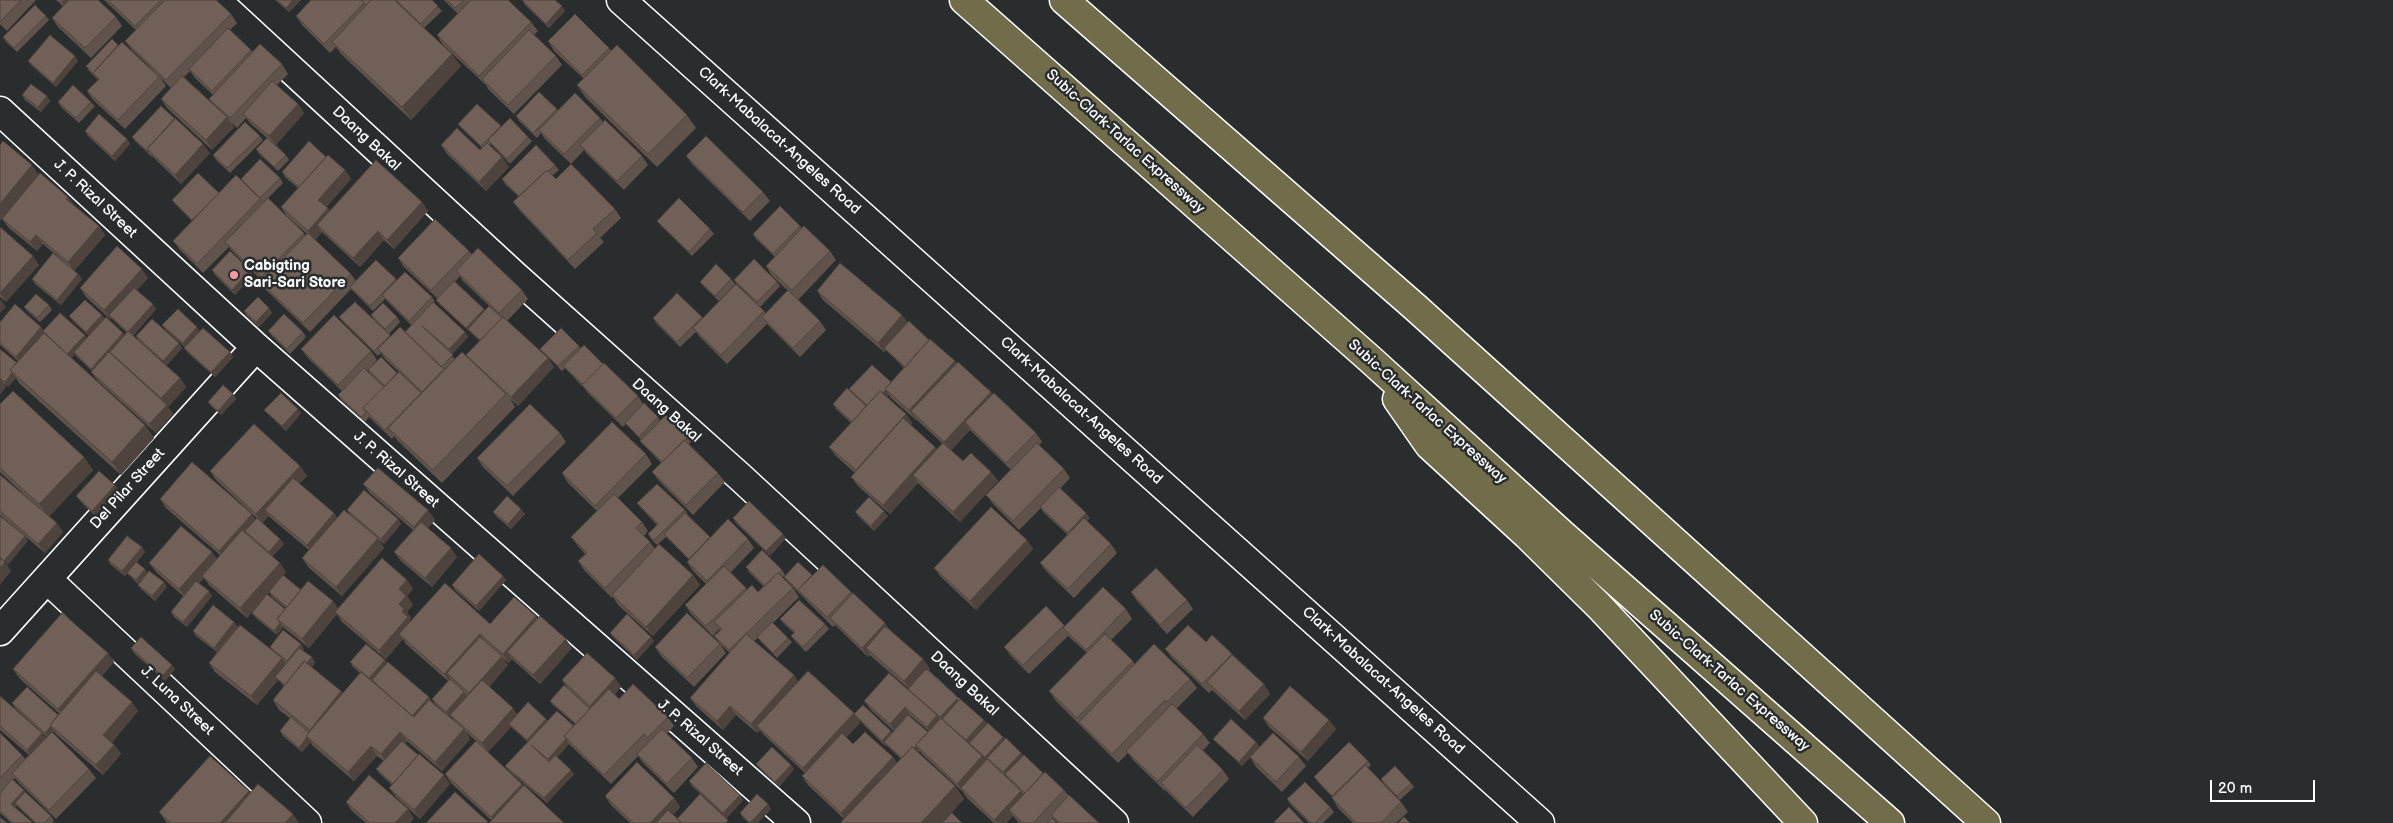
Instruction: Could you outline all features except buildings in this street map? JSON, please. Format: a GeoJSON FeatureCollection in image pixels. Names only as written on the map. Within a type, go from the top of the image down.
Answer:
{"type":"FeatureCollection","features":[{"type":"Feature","properties":{"kind":"highway","name":"Subic-Clark-Tarlac Expressway"},"geometry":{"type":"LineString","coordinates":[[964,0],[1371,360],[1562,534],[1890,823]]}},
{"type":"Feature","properties":{"kind":"highway"},"geometry":{"type":"LineString","coordinates":[[1064,0],[1416,307],[1986,823]]}},
{"type":"Feature","properties":{"kind":"highway"},"geometry":{"type":"LineString","coordinates":[[1371,360],[1429,445],[1527,535],[1599,606],[1803,823]]}},
{"type":"Feature","properties":{"kind":"street","name":"Daang Bakal"},"geometry":{"type":"LineString","coordinates":[[216,0],[514,275],[747,483],[1114,823]]}},
{"type":"Feature","properties":{"kind":"street","name":"Clark-Mabalacat-Angeles Road"},"geometry":{"type":"LineString","coordinates":[[621,0],[1540,823]]}},
{"type":"Feature","properties":{"kind":"street","name":"J. P. Rizal Street"},"geometry":{"type":"LineString","coordinates":[[3,122],[796,823]]}},
{"type":"Feature","properties":{"kind":"street","name":"Del Pilar Street"},"geometry":{"type":"LineString","coordinates":[[0,631],[256,347]]}},
{"type":"Feature","properties":{"kind":"street","name":"J. Luna Street"},"geometry":{"type":"LineString","coordinates":[[47,580],[307,823]]}},
{"type":"Feature","properties":{"kind":"place","name":"Cabigting Sari-Sari Store"},"geometry":{"type":"Point","coordinates":[234,275]}}]}
